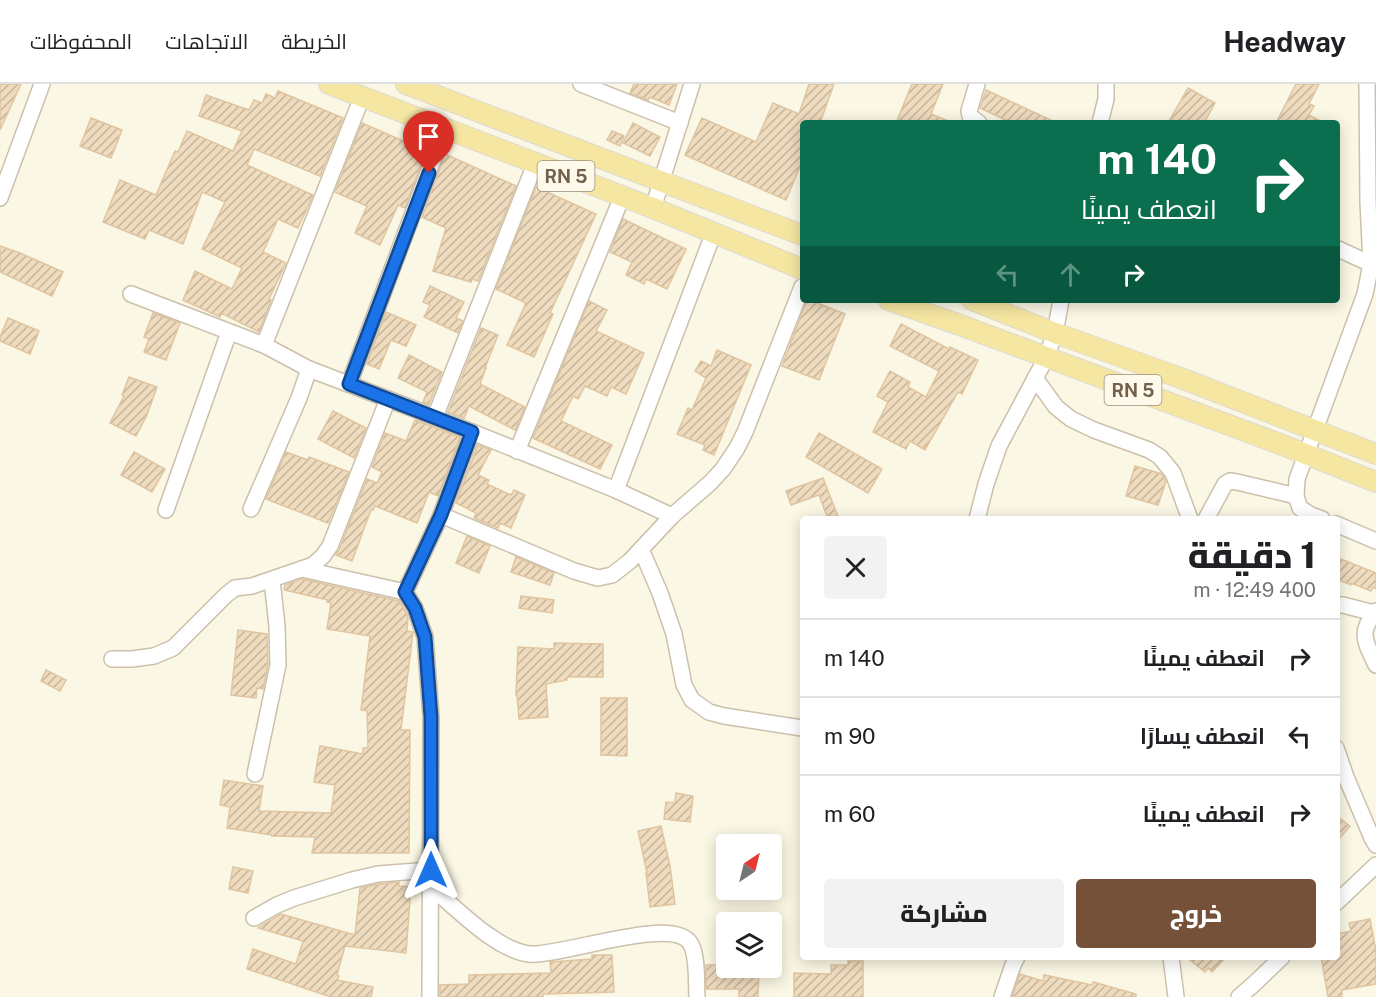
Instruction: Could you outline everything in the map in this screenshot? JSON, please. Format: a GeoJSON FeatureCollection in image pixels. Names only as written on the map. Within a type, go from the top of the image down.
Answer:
{"type":"FeatureCollection","features":[{"type":"Feature","properties":{"kind":"main road","name":"RN 5"},"geometry":{"type":"LineString","coordinates":[[329,84],[653,208],[800,268]]}},
{"type":"Feature","properties":{"kind":"main road","name":"RN 5"},"geometry":{"type":"LineString","coordinates":[[406,84],[435,89],[800,234]]}},
{"type":"Feature","properties":{"kind":"main road","name":"RN 5"},"geometry":{"type":"LineString","coordinates":[[898,303],[1376,482]]}},
{"type":"Feature","properties":{"kind":"main road","name":"RN 5"},"geometry":{"type":"LineString","coordinates":[[980,303],[1376,454]]}},
{"type":"Feature","properties":{"kind":"street"},"geometry":{"type":"LineString","coordinates":[[0,198],[42,84]]}},
{"type":"Feature","properties":{"kind":"street"},"geometry":{"type":"LineString","coordinates":[[581,84],[680,123]]}},
{"type":"Feature","properties":{"kind":"street"},"geometry":{"type":"LineString","coordinates":[[653,208],[692,84]]}},
{"type":"Feature","properties":{"kind":"street"},"geometry":{"type":"LineString","coordinates":[[973,120],[969,116],[969,111],[977,84]]}},
{"type":"Feature","properties":{"kind":"street"},"geometry":{"type":"LineString","coordinates":[[1101,120],[1106,99],[1106,84]]}},
{"type":"Feature","properties":{"kind":"street"},"geometry":{"type":"LineString","coordinates":[[1314,516],[1300,508],[1296,496],[1298,479],[1365,294],[1373,264],[1372,141],[1367,84]]}},
{"type":"Feature","properties":{"kind":"street"},"geometry":{"type":"LineString","coordinates":[[264,345],[362,97]]}},
{"type":"Feature","properties":{"kind":"street"},"geometry":{"type":"LineString","coordinates":[[349,384],[446,128]]}},
{"type":"Feature","properties":{"kind":"street"},"geometry":{"type":"LineString","coordinates":[[435,417],[535,164]]}},
{"type":"Feature","properties":{"kind":"street"},"geometry":{"type":"LineString","coordinates":[[517,451],[622,197]]}},
{"type":"Feature","properties":{"kind":"street"},"geometry":{"type":"LineString","coordinates":[[616,490],[714,232]]}},
{"type":"Feature","properties":{"kind":"street"},"geometry":{"type":"LineString","coordinates":[[1340,250],[1373,264]]}},
{"type":"Feature","properties":{"kind":"street"},"geometry":{"type":"LineString","coordinates":[[441,515],[574,571],[598,578],[612,575],[672,516],[710,483],[737,448],[800,292]]}},
{"type":"Feature","properties":{"kind":"street"},"geometry":{"type":"LineString","coordinates":[[131,294],[264,345],[309,369],[616,490],[672,516]]}},
{"type":"Feature","properties":{"kind":"street"},"geometry":{"type":"LineString","coordinates":[[977,516],[999,446],[1046,358],[1055,333],[1060,303]]}},
{"type":"Feature","properties":{"kind":"street"},"geometry":{"type":"LineString","coordinates":[[166,510],[229,332]]}},
{"type":"Feature","properties":{"kind":"street"},"geometry":{"type":"LineString","coordinates":[[251,509],[299,398],[309,369]]}},
{"type":"Feature","properties":{"kind":"street"},"geometry":{"type":"LineString","coordinates":[[1035,378],[1056,407],[1071,419],[1149,450],[1160,457],[1173,473],[1189,516]]}},
{"type":"Feature","properties":{"kind":"street"},"geometry":{"type":"LineString","coordinates":[[112,659],[132,660],[154,656],[173,648],[235,588],[272,580],[313,565],[323,556],[330,546],[388,399]]}},
{"type":"Feature","properties":{"kind":"street"},"geometry":{"type":"LineString","coordinates":[[405,592],[441,515],[472,432]]}},
{"type":"Feature","properties":{"kind":"street"},"geometry":{"type":"LineString","coordinates":[[1208,516],[1225,484],[1230,481],[1296,496]]}},
{"type":"Feature","properties":{"kind":"street"},"geometry":{"type":"LineString","coordinates":[[1340,526],[1376,541]]}},
{"type":"Feature","properties":{"kind":"street"},"geometry":{"type":"LineString","coordinates":[[641,549],[674,634],[684,685],[692,700],[709,712],[724,716],[800,728]]}},
{"type":"Feature","properties":{"kind":"street"},"geometry":{"type":"LineString","coordinates":[[302,569],[405,592],[415,608],[425,637],[431,717],[430,997]]}},
{"type":"Feature","properties":{"kind":"street"},"geometry":{"type":"LineString","coordinates":[[255,774],[278,665],[272,580]]}},
{"type":"Feature","properties":{"kind":"street"},"geometry":{"type":"LineString","coordinates":[[1340,605],[1375,612],[1365,625],[1364,633],[1376,665]]}},
{"type":"Feature","properties":{"kind":"street"},"geometry":{"type":"LineString","coordinates":[[1340,760],[1376,845]]}},
{"type":"Feature","properties":{"kind":"street"},"geometry":{"type":"LineString","coordinates":[[1340,899],[1376,865]]}},
{"type":"Feature","properties":{"kind":"street"},"geometry":{"type":"LineString","coordinates":[[254,918],[294,898],[352,880],[378,874],[431,870]]}},
{"type":"Feature","properties":{"kind":"street"},"geometry":{"type":"LineString","coordinates":[[431,887],[497,941],[512,950],[530,954],[657,933],[687,938],[694,952],[697,997]]}},
{"type":"Feature","properties":{"kind":"street"},"geometry":{"type":"LineString","coordinates":[[1002,997],[1016,960]]}},
{"type":"Feature","properties":{"kind":"street"},"geometry":{"type":"LineString","coordinates":[[1171,960],[1176,997]]}},
{"type":"Feature","properties":{"kind":"street"},"geometry":{"type":"LineString","coordinates":[[1239,997],[1279,960]]}},
{"type":"Feature","properties":{"kind":"building"},"geometry":{"type":"Polygon","coordinates":[[[0,84],[21,84],[0,130],[0,84]]]}},
{"type":"Feature","properties":{"kind":"building"},"geometry":{"type":"Polygon","coordinates":[[[634,84],[677,84],[669,105],[650,97],[648,100],[630,93],[634,84]]]}},
{"type":"Feature","properties":{"kind":"building"},"geometry":{"type":"Polygon","coordinates":[[[809,84],[834,84],[821,120],[800,120],[800,167],[786,200],[685,155],[702,118],[756,142],[773,103],[799,114],[809,84]]]}},
{"type":"Feature","properties":{"kind":"building"},"geometry":{"type":"Polygon","coordinates":[[[912,84],[943,84],[931,114],[946,120],[897,120],[912,84]]]}},
{"type":"Feature","properties":{"kind":"building"},"geometry":{"type":"Polygon","coordinates":[[[1296,84],[1319,84],[1309,104],[1314,106],[1309,115],[1318,120],[1278,120],[1296,84]]]}},
{"type":"Feature","properties":{"kind":"building"},"geometry":{"type":"Polygon","coordinates":[[[1188,88],[1215,103],[1206,120],[1170,120],[1188,88]]]}},
{"type":"Feature","properties":{"kind":"building"},"geometry":{"type":"Polygon","coordinates":[[[986,90],[1051,120],[1006,120],[980,108],[986,90]]]}},
{"type":"Feature","properties":{"kind":"building"},"geometry":{"type":"Polygon","coordinates":[[[278,91],[343,118],[320,176],[254,149],[247,165],[313,195],[298,228],[278,219],[263,252],[286,263],[269,299],[271,300],[259,332],[221,313],[220,317],[183,300],[195,271],[232,289],[242,268],[202,249],[225,202],[202,192],[183,244],[149,230],[145,239],[103,222],[120,180],[156,195],[175,151],[178,152],[187,131],[233,151],[242,131],[199,116],[206,95],[249,110],[254,100],[262,103],[266,94],[275,98],[278,91]]]}},
{"type":"Feature","properties":{"kind":"building"},"geometry":{"type":"Polygon","coordinates":[[[91,118],[122,130],[111,158],[80,146],[91,118]]]}},
{"type":"Feature","properties":{"kind":"building"},"geometry":{"type":"Polygon","coordinates":[[[362,123],[426,151],[405,208],[398,205],[380,245],[355,233],[367,206],[335,192],[362,123]]]}},
{"type":"Feature","properties":{"kind":"building"},"geometry":{"type":"Polygon","coordinates":[[[633,123],[660,137],[650,156],[623,143],[633,123]]]}},
{"type":"Feature","properties":{"kind":"building"},"geometry":{"type":"Polygon","coordinates":[[[612,131],[624,136],[620,146],[607,140],[612,131]]]}},
{"type":"Feature","properties":{"kind":"building"},"geometry":{"type":"Polygon","coordinates":[[[445,154],[516,186],[478,281],[472,279],[471,282],[433,271],[446,228],[422,217],[445,154]]]}},
{"type":"Feature","properties":{"kind":"building"},"geometry":{"type":"Polygon","coordinates":[[[536,187],[596,214],[550,313],[553,314],[534,357],[507,345],[526,303],[496,289],[536,187]]]}},
{"type":"Feature","properties":{"kind":"building"},"geometry":{"type":"Polygon","coordinates":[[[623,219],[686,249],[667,289],[646,279],[644,284],[626,275],[632,262],[610,252],[623,219]]]}},
{"type":"Feature","properties":{"kind":"building"},"geometry":{"type":"Polygon","coordinates":[[[0,246],[63,272],[52,296],[0,272],[0,246]]]}},
{"type":"Feature","properties":{"kind":"building"},"geometry":{"type":"Polygon","coordinates":[[[430,286],[464,302],[456,318],[463,321],[458,333],[424,317],[430,305],[423,302],[430,286]]]}},
{"type":"Feature","properties":{"kind":"building"},"geometry":{"type":"Polygon","coordinates":[[[589,301],[607,310],[596,331],[644,353],[626,394],[611,387],[607,396],[585,386],[578,399],[573,396],[561,421],[612,445],[600,469],[533,438],[589,301]]]}},
{"type":"Feature","properties":{"kind":"building"},"geometry":{"type":"Polygon","coordinates":[[[806,303],[818,303],[845,314],[819,380],[782,366],[806,303]]]}},
{"type":"Feature","properties":{"kind":"building"},"geometry":{"type":"Polygon","coordinates":[[[386,312],[416,325],[406,346],[391,340],[379,369],[367,364],[386,312]]]}},
{"type":"Feature","properties":{"kind":"building"},"geometry":{"type":"Polygon","coordinates":[[[153,313],[180,323],[166,360],[144,352],[149,339],[144,337],[153,313]]]}},
{"type":"Feature","properties":{"kind":"building"},"geometry":{"type":"Polygon","coordinates":[[[8,318],[39,331],[30,354],[0,341],[8,318]]]}},
{"type":"Feature","properties":{"kind":"building"},"geometry":{"type":"Polygon","coordinates":[[[901,324],[949,349],[950,347],[978,360],[962,394],[958,392],[925,450],[910,441],[906,449],[873,432],[888,402],[877,396],[890,371],[910,382],[908,387],[926,397],[939,371],[890,346],[901,324]]]}},
{"type":"Feature","properties":{"kind":"building"},"geometry":{"type":"Polygon","coordinates":[[[481,328],[498,335],[480,384],[525,407],[515,430],[469,406],[464,418],[448,412],[481,328]]]}},
{"type":"Feature","properties":{"kind":"building"},"geometry":{"type":"Polygon","coordinates":[[[717,350],[751,365],[714,455],[703,450],[705,445],[677,434],[688,408],[692,410],[706,378],[695,371],[701,361],[711,366],[717,350]]]}},
{"type":"Feature","properties":{"kind":"building"},"geometry":{"type":"Polygon","coordinates":[[[409,355],[442,372],[429,404],[423,402],[427,392],[398,378],[409,355]]]}},
{"type":"Feature","properties":{"kind":"building"},"geometry":{"type":"Polygon","coordinates":[[[129,377],[157,387],[147,415],[136,436],[110,423],[124,396],[122,395],[129,377]]]}},
{"type":"Feature","properties":{"kind":"building"},"geometry":{"type":"Polygon","coordinates":[[[333,411],[366,428],[354,458],[318,439],[333,411]]]}},
{"type":"Feature","properties":{"kind":"building"},"geometry":{"type":"Polygon","coordinates":[[[415,420],[460,437],[438,496],[429,492],[417,523],[375,506],[371,510],[352,561],[336,555],[367,479],[377,483],[382,472],[372,467],[385,433],[406,441],[415,420]]]}},
{"type":"Feature","properties":{"kind":"building"},"geometry":{"type":"Polygon","coordinates":[[[819,433],[882,469],[868,493],[806,457],[819,433]]]}},
{"type":"Feature","properties":{"kind":"building"},"geometry":{"type":"Polygon","coordinates":[[[478,445],[491,450],[478,475],[489,480],[487,484],[511,495],[514,490],[525,495],[511,528],[500,523],[498,528],[474,518],[476,513],[456,503],[478,445]]]}},
{"type":"Feature","properties":{"kind":"building"},"geometry":{"type":"Polygon","coordinates":[[[134,452],[165,469],[152,492],[121,475],[134,452]]]}},
{"type":"Feature","properties":{"kind":"building"},"geometry":{"type":"Polygon","coordinates":[[[286,452],[308,460],[309,457],[349,472],[328,523],[266,499],[286,452]]]}},
{"type":"Feature","properties":{"kind":"building"},"geometry":{"type":"Polygon","coordinates":[[[1135,466],[1162,474],[1166,481],[1158,505],[1126,496],[1135,466]]]}},
{"type":"Feature","properties":{"kind":"building"},"geometry":{"type":"Polygon","coordinates":[[[823,478],[838,516],[827,516],[819,495],[791,505],[786,491],[823,478]]]}},
{"type":"Feature","properties":{"kind":"building"},"geometry":{"type":"Polygon","coordinates":[[[467,536],[490,546],[479,573],[456,563],[467,536]]]}},
{"type":"Feature","properties":{"kind":"building"},"geometry":{"type":"Polygon","coordinates":[[[516,557],[554,573],[550,585],[511,572],[516,557]]]}},
{"type":"Feature","properties":{"kind":"building"},"geometry":{"type":"Polygon","coordinates":[[[1340,559],[1376,573],[1376,589],[1373,587],[1371,591],[1351,583],[1351,585],[1340,581],[1340,559]]]}},
{"type":"Feature","properties":{"kind":"building"},"geometry":{"type":"Polygon","coordinates":[[[302,579],[399,601],[406,612],[407,631],[413,632],[401,730],[410,730],[409,853],[312,853],[315,837],[272,836],[227,828],[230,807],[220,805],[224,780],[263,786],[259,811],[331,813],[335,785],[314,782],[320,746],[363,754],[363,748],[368,748],[367,711],[361,710],[370,636],[327,629],[331,603],[327,602],[328,600],[284,590],[285,585],[302,579]]]}},
{"type":"Feature","properties":{"kind":"building"},"geometry":{"type":"Polygon","coordinates":[[[521,596],[554,600],[552,613],[519,608],[521,596]]]}},
{"type":"Feature","properties":{"kind":"building"},"geometry":{"type":"Polygon","coordinates":[[[238,630],[267,634],[268,664],[263,689],[257,688],[256,698],[231,695],[238,630]]]}},
{"type":"Feature","properties":{"kind":"building"},"geometry":{"type":"Polygon","coordinates":[[[554,643],[603,644],[603,677],[567,677],[567,680],[546,684],[548,717],[519,719],[516,695],[518,647],[554,649],[554,643]]]}},
{"type":"Feature","properties":{"kind":"building"},"geometry":{"type":"Polygon","coordinates":[[[46,670],[66,680],[60,691],[41,681],[46,670]]]}},
{"type":"Feature","properties":{"kind":"building"},"geometry":{"type":"Polygon","coordinates":[[[601,698],[627,698],[627,756],[601,755],[601,698]]]}},
{"type":"Feature","properties":{"kind":"building"},"geometry":{"type":"Polygon","coordinates":[[[676,793],[693,796],[690,822],[664,819],[666,802],[675,803],[676,793]]]}},
{"type":"Feature","properties":{"kind":"building"},"geometry":{"type":"Polygon","coordinates":[[[1340,818],[1350,826],[1340,837],[1340,818]]]}},
{"type":"Feature","properties":{"kind":"building"},"geometry":{"type":"Polygon","coordinates":[[[661,826],[675,904],[650,907],[647,873],[638,831],[661,826]]]}},
{"type":"Feature","properties":{"kind":"building"},"geometry":{"type":"Polygon","coordinates":[[[233,867],[253,871],[248,893],[229,889],[233,867]]]}},
{"type":"Feature","properties":{"kind":"building"},"geometry":{"type":"Polygon","coordinates":[[[399,882],[399,886],[411,887],[406,953],[345,946],[337,975],[339,976],[337,980],[373,987],[371,997],[331,997],[247,969],[253,949],[296,964],[303,941],[258,928],[281,914],[355,935],[360,888],[399,882]]]}},
{"type":"Feature","properties":{"kind":"building"},"geometry":{"type":"Polygon","coordinates":[[[1370,919],[1376,951],[1376,984],[1342,990],[1342,997],[1328,997],[1322,960],[1340,960],[1340,933],[1351,931],[1349,923],[1370,919]]]}},
{"type":"Feature","properties":{"kind":"building"},"geometry":{"type":"Polygon","coordinates":[[[592,955],[612,955],[614,992],[543,994],[543,997],[440,997],[440,985],[469,984],[469,975],[551,973],[550,962],[592,959],[592,955]]]}},
{"type":"Feature","properties":{"kind":"building"},"geometry":{"type":"Polygon","coordinates":[[[1190,960],[1223,960],[1212,972],[1208,968],[1205,972],[1190,960]]]}},
{"type":"Feature","properties":{"kind":"building"},"geometry":{"type":"Polygon","coordinates":[[[848,961],[863,961],[863,997],[794,997],[794,973],[831,974],[831,965],[848,965],[848,961]]]}},
{"type":"Feature","properties":{"kind":"building"},"geometry":{"type":"Polygon","coordinates":[[[706,965],[716,965],[716,978],[759,978],[758,997],[739,997],[739,989],[706,989],[706,965]]]}},
{"type":"Feature","properties":{"kind":"building"},"geometry":{"type":"Polygon","coordinates":[[[1020,974],[1043,981],[1044,975],[1092,985],[1093,982],[1136,994],[1136,997],[1012,997],[1020,974]]]}},
{"type":"Feature","properties":{"kind":"route"},"geometry":{"type":"LineString","coordinates":[[429,173],[349,384],[472,432],[441,515],[405,592],[415,608],[425,637],[431,717],[431,870]]}}]}
